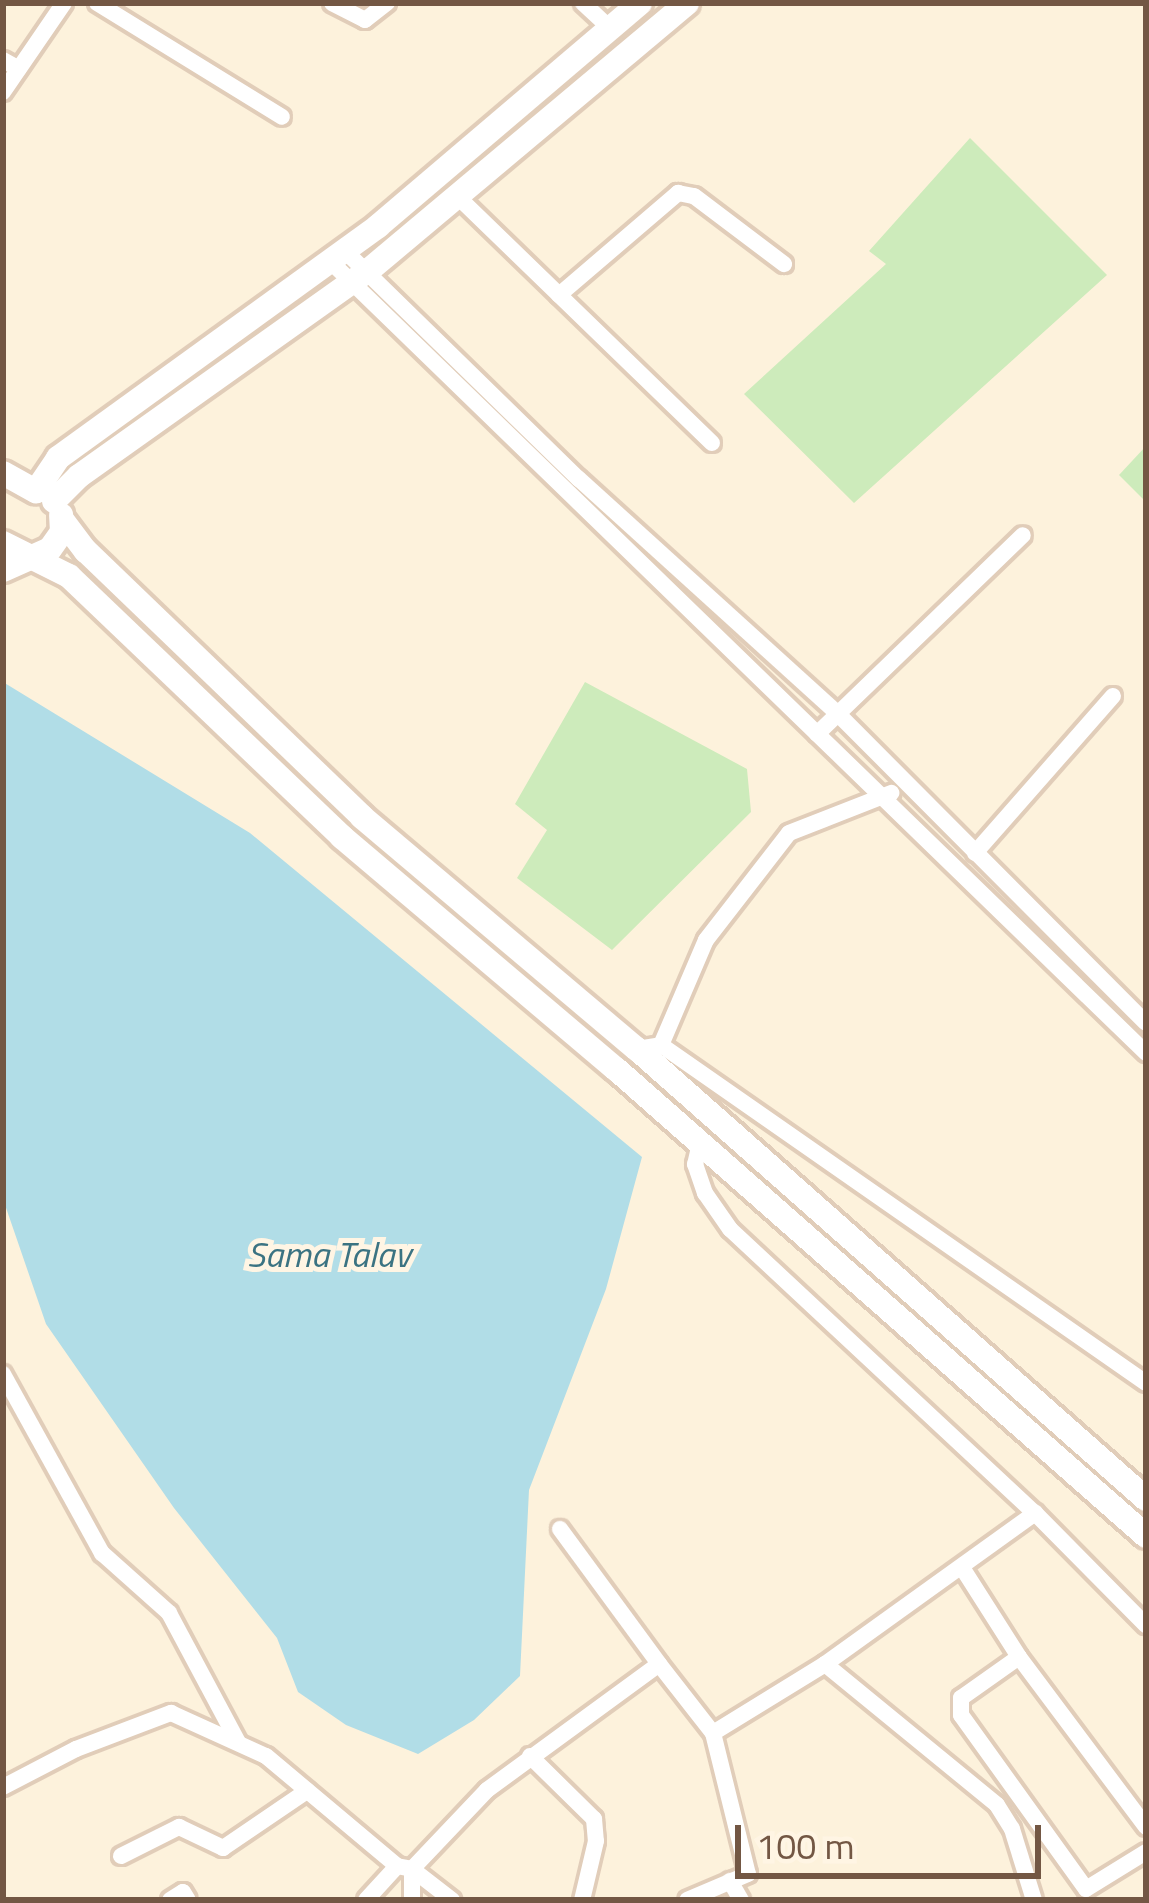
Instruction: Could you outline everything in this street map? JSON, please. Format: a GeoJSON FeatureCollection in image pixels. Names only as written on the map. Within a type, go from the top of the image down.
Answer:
{"type":"FeatureCollection","features":[{"type":"Feature","properties":{"kind":"main road"},"geometry":{"type":"LineString","coordinates":[[51,504],[79,476],[361,276],[687,3]]}},
{"type":"Feature","properties":{"kind":"main road"},"geometry":{"type":"LineString","coordinates":[[3,570],[58,542],[51,504],[58,458],[338,256],[620,17],[628,55]]}},
{"type":"Feature","properties":{"kind":"main road"},"geometry":{"type":"LineString","coordinates":[[3,473],[51,504],[86,551],[334,790],[649,1047],[1146,1499]]}},
{"type":"Feature","properties":{"kind":"main road"},"geometry":{"type":"LineString","coordinates":[[3,504],[15,493],[51,504]]}},
{"type":"Feature","properties":{"kind":"main road"},"geometry":{"type":"LineString","coordinates":[[3,543],[69,576],[314,811],[1146,1536]]}},
{"type":"Feature","properties":{"kind":"main road"},"geometry":{"type":"LineString","coordinates":[[231,730],[250,709]]}},
{"type":"Feature","properties":{"kind":"main road"},"geometry":{"type":"LineString","coordinates":[[314,811],[334,790]]}},
{"type":"Feature","properties":{"kind":"street"},"geometry":{"type":"LineString","coordinates":[[3,92],[11,65],[64,3]]}},
{"type":"Feature","properties":{"kind":"street"},"geometry":{"type":"LineString","coordinates":[[97,3],[282,117]]}},
{"type":"Feature","properties":{"kind":"street"},"geometry":{"type":"LineString","coordinates":[[332,3],[365,20],[387,3]]}},
{"type":"Feature","properties":{"kind":"street"},"geometry":{"type":"LineString","coordinates":[[583,3],[620,17]]}},
{"type":"Feature","properties":{"kind":"street"},"geometry":{"type":"LineString","coordinates":[[559,295],[678,193],[694,196],[784,263]]}},
{"type":"Feature","properties":{"kind":"street"},"geometry":{"type":"LineString","coordinates":[[457,196],[712,443]]}},
{"type":"Feature","properties":{"kind":"street"},"geometry":{"type":"LineString","coordinates":[[338,256],[573,486],[661,582],[1146,1053]]}},
{"type":"Feature","properties":{"kind":"street"},"geometry":{"type":"LineString","coordinates":[[573,486],[675,566],[840,716],[1146,1023]]}},
{"type":"Feature","properties":{"kind":"street"},"geometry":{"type":"LineString","coordinates":[[817,734],[1024,535]]}},
{"type":"Feature","properties":{"kind":"street"},"geometry":{"type":"LineString","coordinates":[[661,582],[675,566]]}},
{"type":"Feature","properties":{"kind":"street"},"geometry":{"type":"LineString","coordinates":[[975,853],[1113,696]]}},
{"type":"Feature","properties":{"kind":"street"},"geometry":{"type":"LineString","coordinates":[[907,785],[789,833],[706,940],[649,1047],[1146,1383]]}},
{"type":"Feature","properties":{"kind":"street"},"geometry":{"type":"LineString","coordinates":[[700,1143],[695,1164],[705,1193],[730,1229],[1035,1513],[1146,1625]]}},
{"type":"Feature","properties":{"kind":"street"},"geometry":{"type":"LineString","coordinates":[[3,1374],[102,1553],[169,1613],[238,1742]]}},
{"type":"Feature","properties":{"kind":"street"},"geometry":{"type":"LineString","coordinates":[[713,1732],[825,1664],[1035,1513]]}},
{"type":"Feature","properties":{"kind":"street"},"geometry":{"type":"LineString","coordinates":[[560,1529],[713,1732],[748,1874],[687,1900]]}},
{"type":"Feature","properties":{"kind":"street"},"geometry":{"type":"LineString","coordinates":[[963,1569],[1019,1657],[1146,1827]]}},
{"type":"Feature","properties":{"kind":"street"},"geometry":{"type":"LineString","coordinates":[[1019,1657],[961,1698],[961,1715],[1086,1889],[1146,1852]]}},
{"type":"Feature","properties":{"kind":"street"},"geometry":{"type":"LineString","coordinates":[[366,1900],[487,1790],[659,1664]]}},
{"type":"Feature","properties":{"kind":"street"},"geometry":{"type":"LineString","coordinates":[[825,1664],[997,1805],[1012,1828],[1034,1900]]}},
{"type":"Feature","properties":{"kind":"street"},"geometry":{"type":"LineString","coordinates":[[3,1787],[76,1749],[171,1714],[266,1756],[404,1868],[452,1900]]}},
{"type":"Feature","properties":{"kind":"street"},"geometry":{"type":"LineString","coordinates":[[530,1756],[594,1819],[596,1841],[582,1900]]}},
{"type":"Feature","properties":{"kind":"street"},"geometry":{"type":"LineString","coordinates":[[122,1856],[179,1827],[223,1848],[308,1791]]}},
{"type":"Feature","properties":{"kind":"street"},"geometry":{"type":"LineString","coordinates":[[404,1868],[412,1900]]}},
{"type":"Feature","properties":{"kind":"street"},"geometry":{"type":"LineString","coordinates":[[730,1881],[741,1900]]}},
{"type":"Feature","properties":{"kind":"street"},"geometry":{"type":"LineString","coordinates":[[170,1900],[183,1892],[188,1900]]}},
{"type":"Feature","properties":{"kind":"green space"},"geometry":{"type":"Polygon","coordinates":[[[970,138],[1107,275],[854,503],[744,394],[886,264],[869,251],[970,138]]]}},
{"type":"Feature","properties":{"kind":"green space"},"geometry":{"type":"Polygon","coordinates":[[[1146,446],[1146,502],[1119,475],[1146,446]]]}},
{"type":"Feature","properties":{"kind":"green space"},"geometry":{"type":"Polygon","coordinates":[[[585,682],[747,769],[751,812],[612,950],[517,878],[547,830],[515,804],[585,682]]]}},
{"type":"Feature","properties":{"kind":"water","name":"Sama Talav"},"geometry":{"type":"Polygon","coordinates":[[[3,682],[250,833],[642,1157],[606,1289],[529,1490],[520,1676],[474,1720],[418,1754],[346,1725],[298,1692],[277,1638],[174,1508],[46,1324],[3,1199],[3,682]]]}}]}
